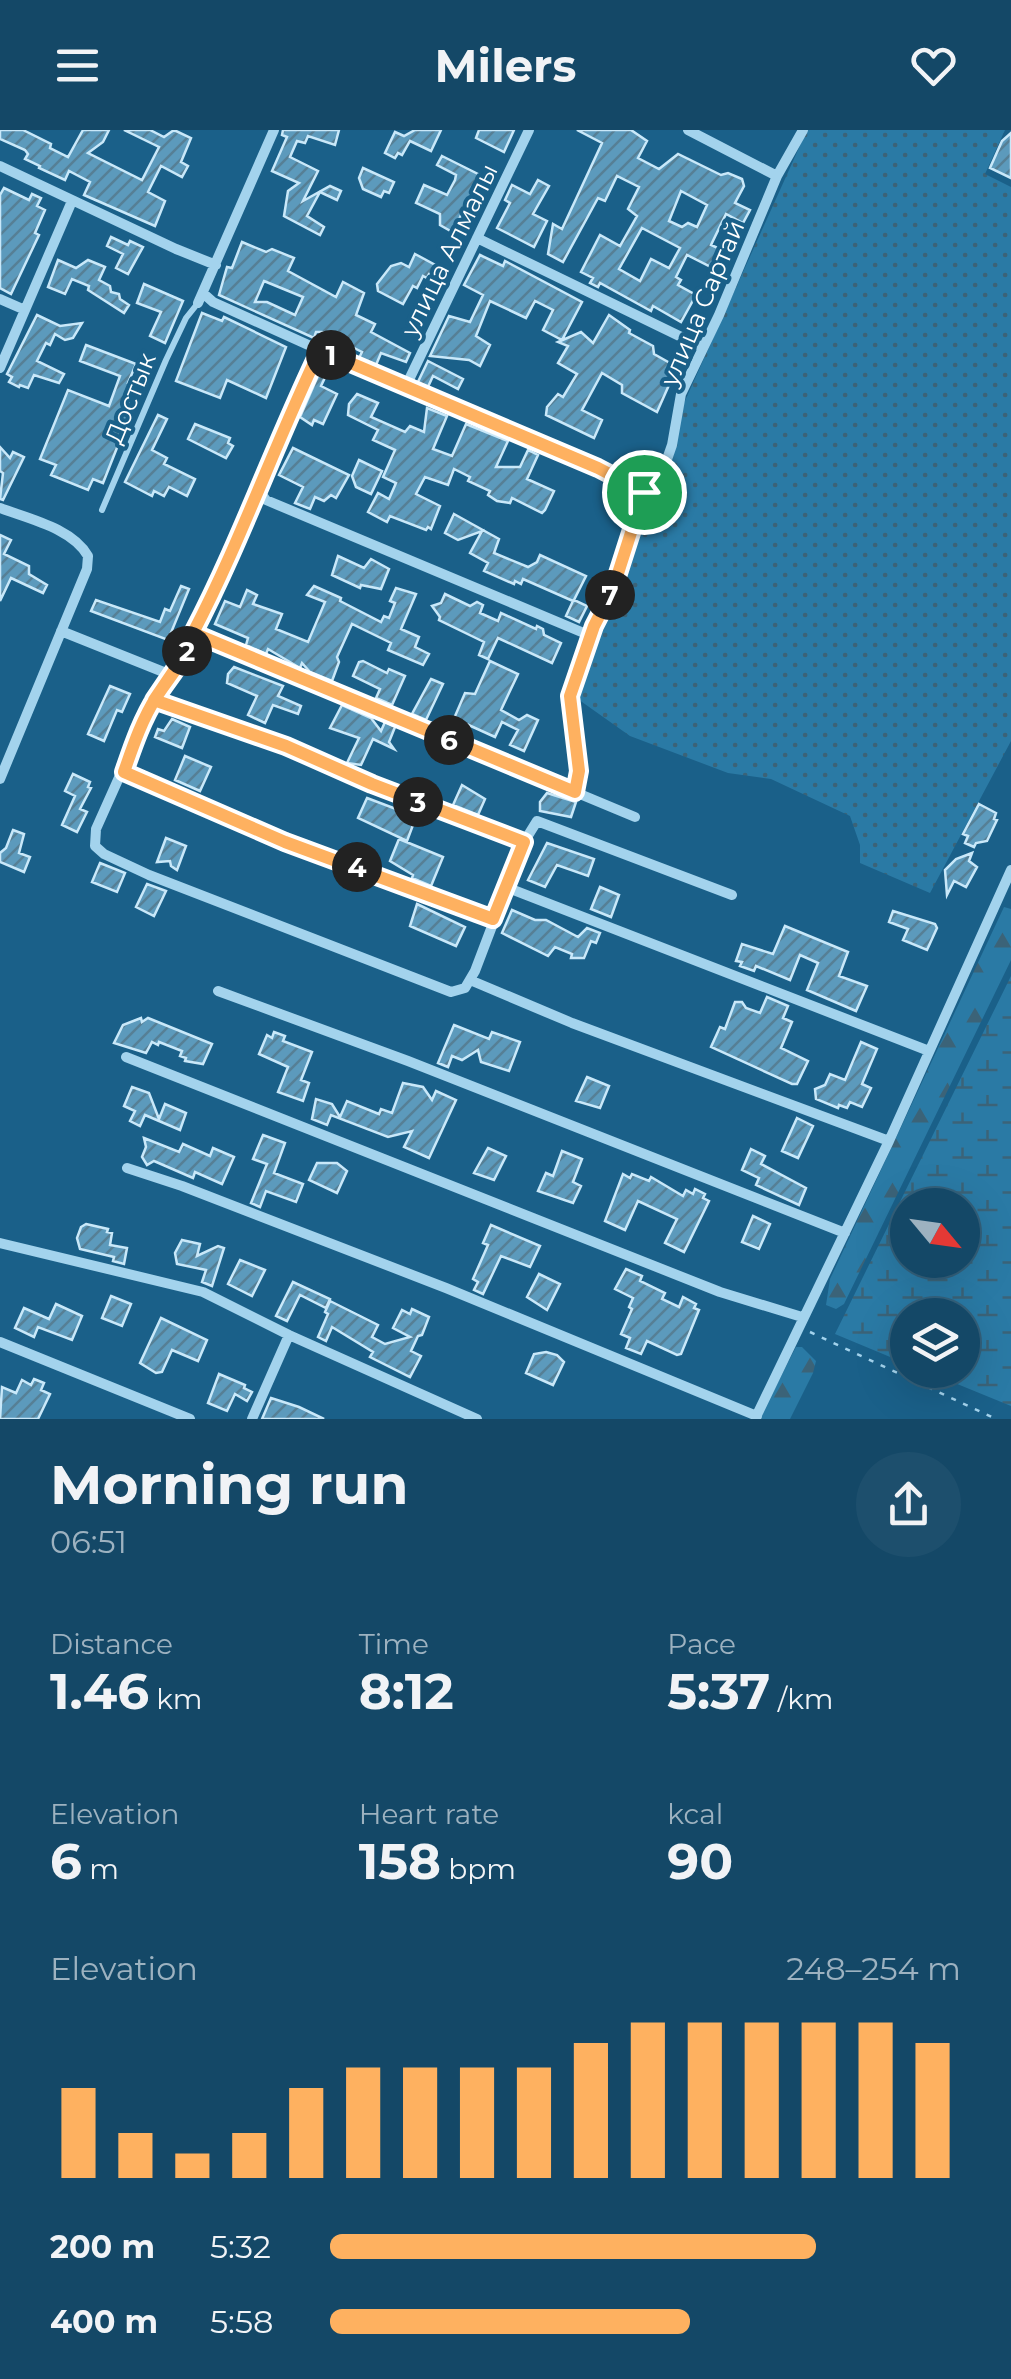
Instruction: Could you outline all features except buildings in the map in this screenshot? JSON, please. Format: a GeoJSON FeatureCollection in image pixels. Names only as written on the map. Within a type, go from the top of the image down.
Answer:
{"type":"FeatureCollection","features":[{"type":"Feature","properties":{"kind":"street"},"geometry":{"type":"LineString","coordinates":[[274,130],[201,298],[588,464],[644,492]]}},
{"type":"Feature","properties":{"kind":"street","name":"улица Алмалы"},"geometry":{"type":"LineString","coordinates":[[405,388],[529,130]]}},
{"type":"Feature","properties":{"kind":"street"},"geometry":{"type":"LineString","coordinates":[[688,130],[778,176]]}},
{"type":"Feature","properties":{"kind":"street","name":"улица Сартай"},"geometry":{"type":"LineString","coordinates":[[575,792],[579,771],[570,696],[613,589],[644,492],[669,455],[681,394],[778,176],[803,130]]}},
{"type":"Feature","properties":{"kind":"street"},"geometry":{"type":"LineString","coordinates":[[0,166],[216,265]]}},
{"type":"Feature","properties":{"kind":"street"},"geometry":{"type":"LineString","coordinates":[[0,368],[72,200]]}},
{"type":"Feature","properties":{"kind":"street"},"geometry":{"type":"LineString","coordinates":[[477,238],[702,347]]}},
{"type":"Feature","properties":{"kind":"street"},"geometry":{"type":"LineString","coordinates":[[0,300],[24,310]]}},
{"type":"Feature","properties":{"kind":"street"},"geometry":{"type":"LineString","coordinates":[[320,350],[190,647],[154,700],[96,829],[95,846],[149,875],[452,992],[466,988],[470,980],[524,842],[537,821],[732,894]]}},
{"type":"Feature","properties":{"kind":"street"},"geometry":{"type":"LineString","coordinates":[[259,491],[266,500],[591,636]]}},
{"type":"Feature","properties":{"kind":"street"},"geometry":{"type":"LineString","coordinates":[[0,508],[73,539],[85,550],[87,568],[0,780]]}},
{"type":"Feature","properties":{"kind":"street"},"geometry":{"type":"LineString","coordinates":[[61,630],[172,675]]}},
{"type":"Feature","properties":{"kind":"street"},"geometry":{"type":"LineString","coordinates":[[193,633],[635,816]]}},
{"type":"Feature","properties":{"kind":"street"},"geometry":{"type":"LineString","coordinates":[[154,700],[286,746],[372,784],[524,842]]}},
{"type":"Feature","properties":{"kind":"street"},"geometry":{"type":"LineString","coordinates":[[124,772],[297,846],[493,919]]}},
{"type":"Feature","properties":{"kind":"street"},"geometry":{"type":"LineString","coordinates":[[127,1168],[446,1288],[756,1418],[889,1140],[1011,870]]}},
{"type":"Feature","properties":{"kind":"street"},"geometry":{"type":"LineString","coordinates":[[506,887],[929,1051]]}},
{"type":"Feature","properties":{"kind":"street"},"geometry":{"type":"LineString","coordinates":[[470,980],[572,1023],[889,1140]]}},
{"type":"Feature","properties":{"kind":"street"},"geometry":{"type":"LineString","coordinates":[[218,991],[845,1233]]}},
{"type":"Feature","properties":{"kind":"street"},"geometry":{"type":"LineString","coordinates":[[126,1057],[801,1322]]}},
{"type":"Feature","properties":{"kind":"street"},"geometry":{"type":"LineString","coordinates":[[0,1244],[203,1292],[476,1419]]}},
{"type":"Feature","properties":{"kind":"street"},"geometry":{"type":"LineString","coordinates":[[252,1419],[289,1335]]}},
{"type":"Feature","properties":{"kind":"street"},"geometry":{"type":"LineString","coordinates":[[0,1342],[190,1419]]}},
{"type":"Feature","properties":{"kind":"lane","name":"Достык"},"geometry":{"type":"LineString","coordinates":[[102,510],[166,360],[186,318],[201,298]]}},
{"type":"Feature","properties":{"kind":"path"},"geometry":{"type":"LineString","coordinates":[[801,1322],[996,1419]]}},
{"type":"Feature","properties":{"kind":"green space"},"geometry":{"type":"Polygon","coordinates":[[[807,130],[1005,130],[985,174],[1011,187],[1011,741],[930,893],[860,863],[860,845],[850,816],[771,779],[728,773],[630,736],[575,697],[623,569],[643,498],[660,485],[673,457],[684,403],[807,130]]]}},
{"type":"Feature","properties":{"kind":"green space"},"geometry":{"type":"Polygon","coordinates":[[[1004,907],[1011,909],[1011,960],[900,1188],[890,1188],[890,1209],[844,1304],[836,1309],[826,1305],[830,1279],[1004,907]]]}},
{"type":"Feature","properties":{"kind":"green space"},"geometry":{"type":"Polygon","coordinates":[[[1011,976],[1011,1406],[967,1388],[980,1388],[980,1298],[890,1298],[890,1357],[835,1334],[890,1222],[890,1278],[980,1278],[980,1188],[907,1188],[1011,976]]]}},
{"type":"Feature","properties":{"kind":"green space"},"geometry":{"type":"Polygon","coordinates":[[[796,1347],[802,1347],[816,1361],[790,1419],[759,1419],[796,1347]]]}},
{"type":"Feature","properties":{"kind":"route"},"geometry":{"type":"LineString","coordinates":[[644,492],[598,468],[320,350],[231,559],[193,633],[190,647],[154,700],[286,746],[372,784],[524,842],[493,919],[285,842],[124,772],[154,700],[172,675],[190,647],[193,633],[575,792],[579,771],[570,696],[594,626],[613,589],[644,492]]}}]}
